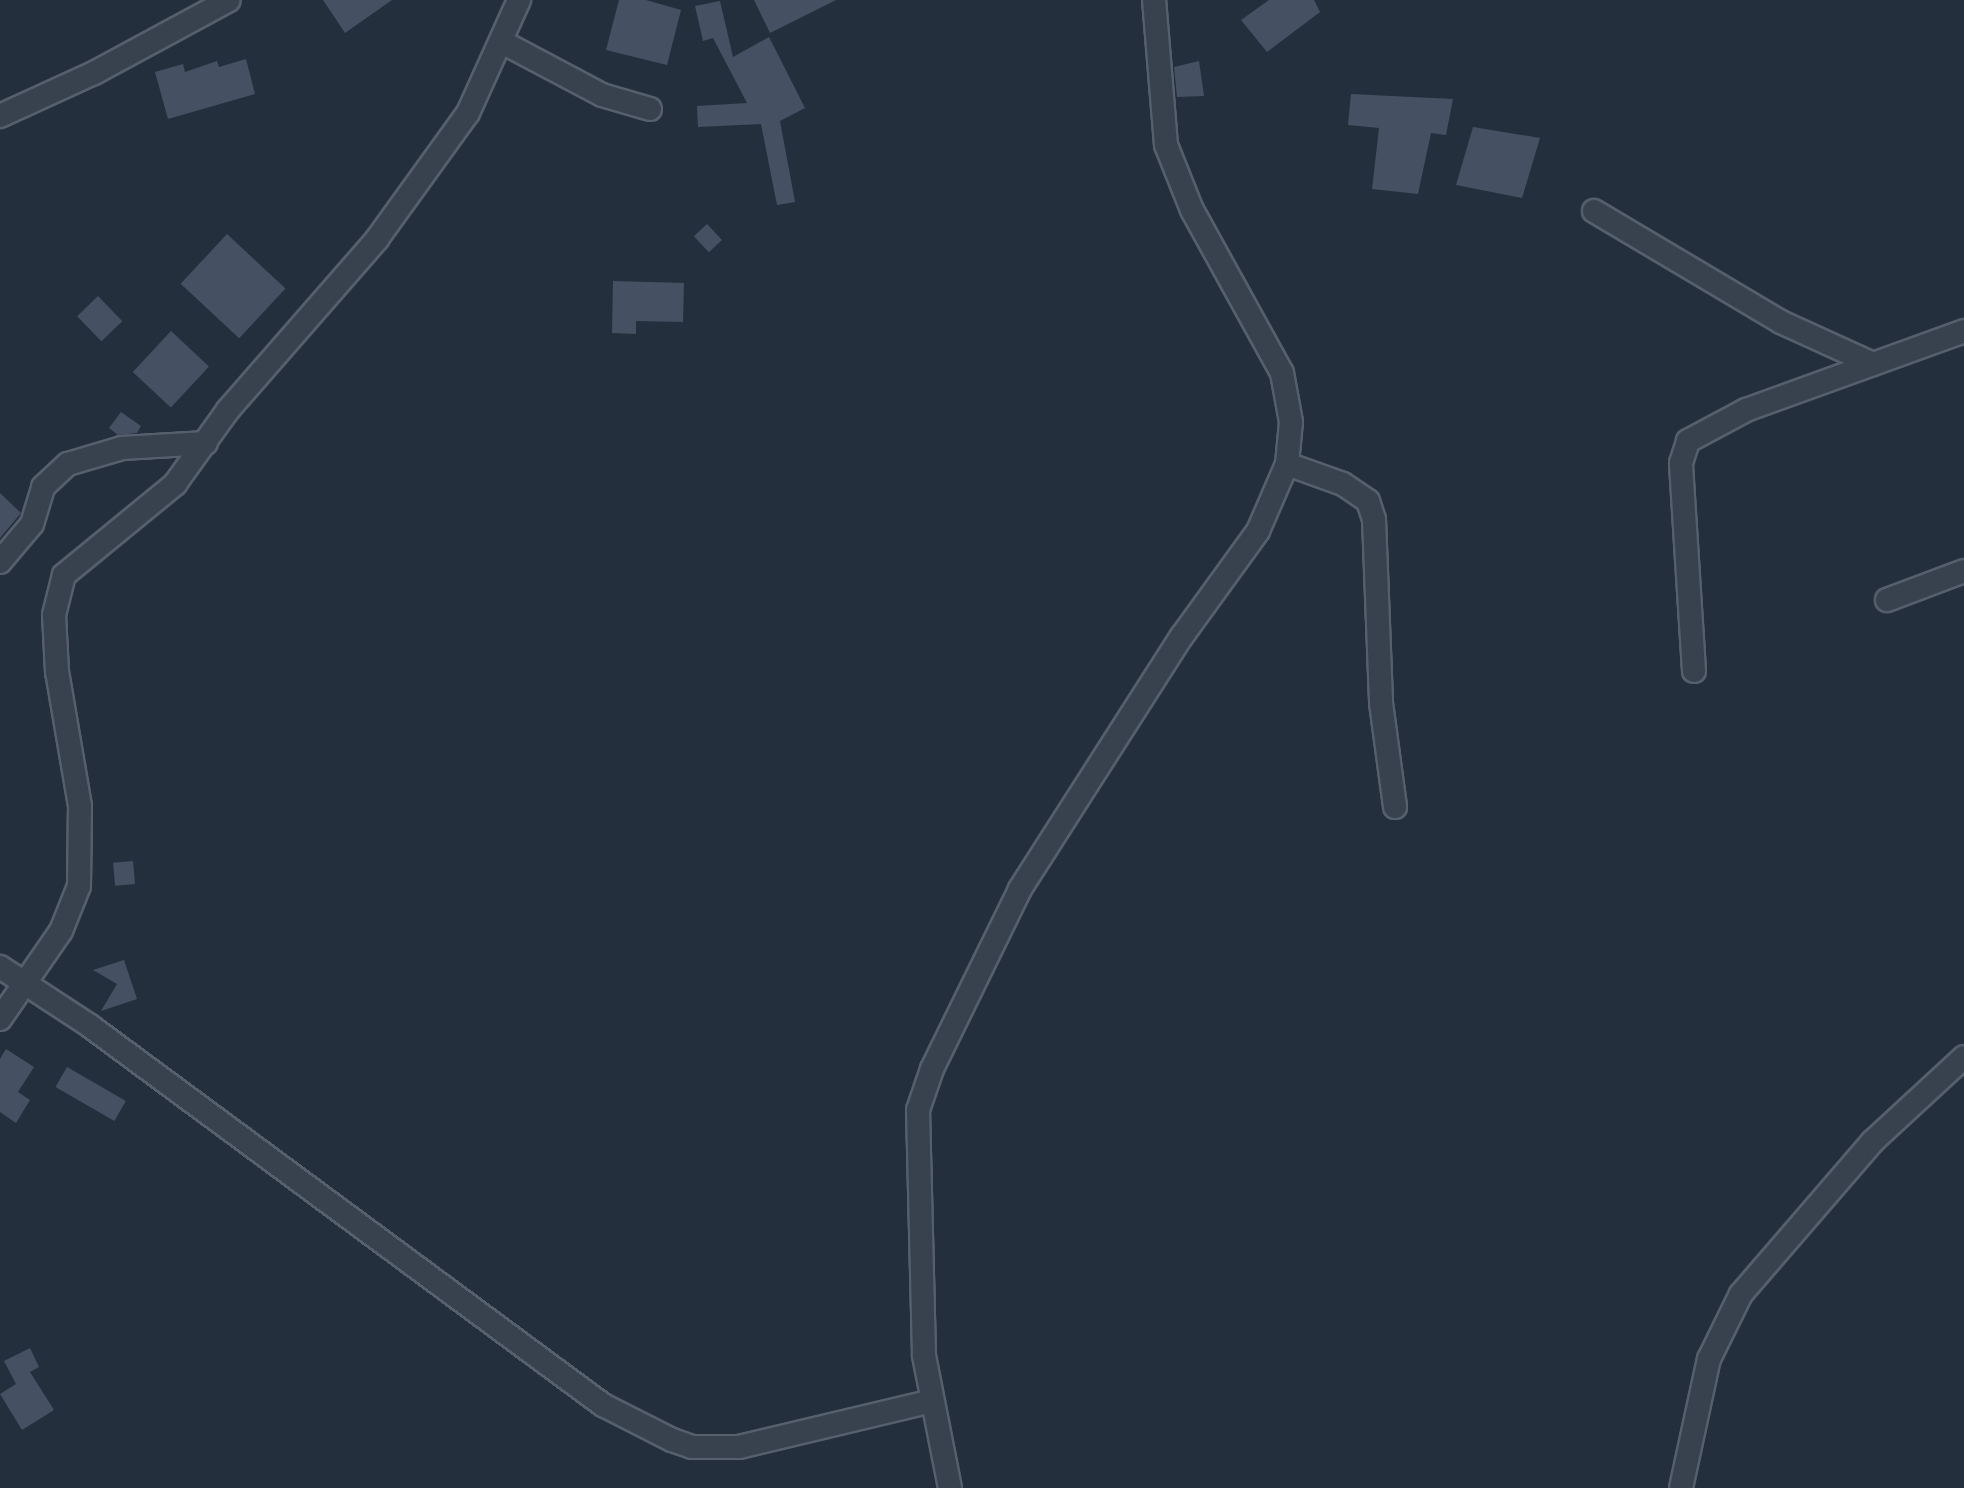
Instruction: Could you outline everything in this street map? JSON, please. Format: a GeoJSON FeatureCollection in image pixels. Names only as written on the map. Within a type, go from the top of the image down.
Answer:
{"type":"FeatureCollection","features":[{"type":"Feature","properties":{"kind":"street"},"geometry":{"type":"LineString","coordinates":[[0,116],[94,73],[229,0]]}},
{"type":"Feature","properties":{"kind":"street"},"geometry":{"type":"LineString","coordinates":[[0,1019],[72,913],[79,886],[80,806],[57,672],[56,594],[75,563],[158,502],[411,194],[468,113],[519,0]]}},
{"type":"Feature","properties":{"kind":"street"},"geometry":{"type":"LineString","coordinates":[[950,1488],[924,1355],[916,1167],[918,1110],[932,1069],[1020,889],[1182,636],[1258,531],[1287,464],[1291,422],[1282,373],[1192,210],[1166,145],[1154,0]]}},
{"type":"Feature","properties":{"kind":"street"},"geometry":{"type":"LineString","coordinates":[[502,42],[602,95],[650,109]]}},
{"type":"Feature","properties":{"kind":"street"},"geometry":{"type":"LineString","coordinates":[[1594,211],[1781,322],[1873,364]]}},
{"type":"Feature","properties":{"kind":"street"},"geometry":{"type":"LineString","coordinates":[[1694,671],[1681,463],[1688,441],[1713,424],[1964,331]]}},
{"type":"Feature","properties":{"kind":"street"},"geometry":{"type":"LineString","coordinates":[[0,562],[32,524],[43,487],[68,464],[122,448],[206,443]]}},
{"type":"Feature","properties":{"kind":"street"},"geometry":{"type":"LineString","coordinates":[[1287,464],[1343,484],[1368,501],[1374,519],[1381,703],[1395,807]]}},
{"type":"Feature","properties":{"kind":"street"},"geometry":{"type":"LineString","coordinates":[[1887,600],[1964,571]]}},
{"type":"Feature","properties":{"kind":"street"},"geometry":{"type":"LineString","coordinates":[[0,967],[26,982],[603,1405],[672,1440],[692,1447],[739,1447],[932,1401]]}},
{"type":"Feature","properties":{"kind":"street"},"geometry":{"type":"LineString","coordinates":[[1681,1488],[1709,1359],[1741,1294],[1872,1142],[1964,1057]]}},
{"type":"Feature","properties":{"kind":"building"},"geometry":{"type":"Polygon","coordinates":[[[323,0],[392,0],[345,33],[323,0]]]}},
{"type":"Feature","properties":{"kind":"building"},"geometry":{"type":"Polygon","coordinates":[[[619,0],[646,0],[681,10],[667,65],[606,50],[619,0]]]}},
{"type":"Feature","properties":{"kind":"building"},"geometry":{"type":"Polygon","coordinates":[[[754,0],[836,0],[770,33],[754,0]]]}},
{"type":"Feature","properties":{"kind":"building"},"geometry":{"type":"Polygon","coordinates":[[[1269,0],[1314,0],[1320,12],[1267,52],[1241,20],[1269,0]]]}},
{"type":"Feature","properties":{"kind":"building"},"geometry":{"type":"Polygon","coordinates":[[[720,1],[733,57],[769,37],[805,108],[780,121],[795,202],[777,205],[761,124],[698,127],[697,106],[747,103],[713,38],[703,41],[695,6],[720,1]]]}},
{"type":"Feature","properties":{"kind":"building"},"geometry":{"type":"Polygon","coordinates":[[[246,59],[255,94],[168,119],[155,72],[183,64],[185,72],[217,61],[219,67],[246,59]]]}},
{"type":"Feature","properties":{"kind":"building"},"geometry":{"type":"Polygon","coordinates":[[[1199,61],[1204,96],[1177,97],[1174,67],[1199,61]]]}},
{"type":"Feature","properties":{"kind":"building"},"geometry":{"type":"Polygon","coordinates":[[[1351,94],[1453,99],[1446,135],[1431,133],[1418,194],[1372,189],[1379,128],[1348,125],[1351,94]]]}},
{"type":"Feature","properties":{"kind":"building"},"geometry":{"type":"Polygon","coordinates":[[[1473,127],[1540,138],[1522,198],[1456,185],[1473,127]]]}},
{"type":"Feature","properties":{"kind":"building"},"geometry":{"type":"Polygon","coordinates":[[[707,224],[722,240],[709,252],[694,236],[707,224]]]}},
{"type":"Feature","properties":{"kind":"building"},"geometry":{"type":"Polygon","coordinates":[[[227,234],[286,289],[239,338],[181,284],[227,234]]]}},
{"type":"Feature","properties":{"kind":"building"},"geometry":{"type":"Polygon","coordinates":[[[613,281],[684,283],[683,322],[636,321],[636,334],[612,333],[613,281]]]}},
{"type":"Feature","properties":{"kind":"building"},"geometry":{"type":"Polygon","coordinates":[[[98,296],[122,321],[101,341],[77,316],[98,296]]]}},
{"type":"Feature","properties":{"kind":"building"},"geometry":{"type":"Polygon","coordinates":[[[171,331],[209,366],[171,407],[133,372],[171,331]]]}},
{"type":"Feature","properties":{"kind":"building"},"geometry":{"type":"Polygon","coordinates":[[[121,412],[141,426],[137,433],[118,435],[109,428],[121,412]]]}},
{"type":"Feature","properties":{"kind":"building"},"geometry":{"type":"Polygon","coordinates":[[[0,493],[21,513],[0,538],[0,493]]]}},
{"type":"Feature","properties":{"kind":"building"},"geometry":{"type":"Polygon","coordinates":[[[133,861],[135,884],[115,886],[113,863],[133,861]]]}},
{"type":"Feature","properties":{"kind":"building"},"geometry":{"type":"Polygon","coordinates":[[[124,960],[137,999],[101,1011],[117,984],[93,970],[124,960]]]}},
{"type":"Feature","properties":{"kind":"building"},"geometry":{"type":"Polygon","coordinates":[[[6,1049],[34,1067],[18,1092],[30,1100],[16,1123],[0,1112],[0,1059],[6,1049]]]}},
{"type":"Feature","properties":{"kind":"building"},"geometry":{"type":"Polygon","coordinates":[[[67,1067],[126,1101],[114,1121],[56,1087],[67,1067]]]}},
{"type":"Feature","properties":{"kind":"building"},"geometry":{"type":"Polygon","coordinates":[[[30,1348],[39,1367],[30,1372],[54,1410],[22,1430],[0,1394],[16,1384],[4,1361],[30,1348]]]}}]}
